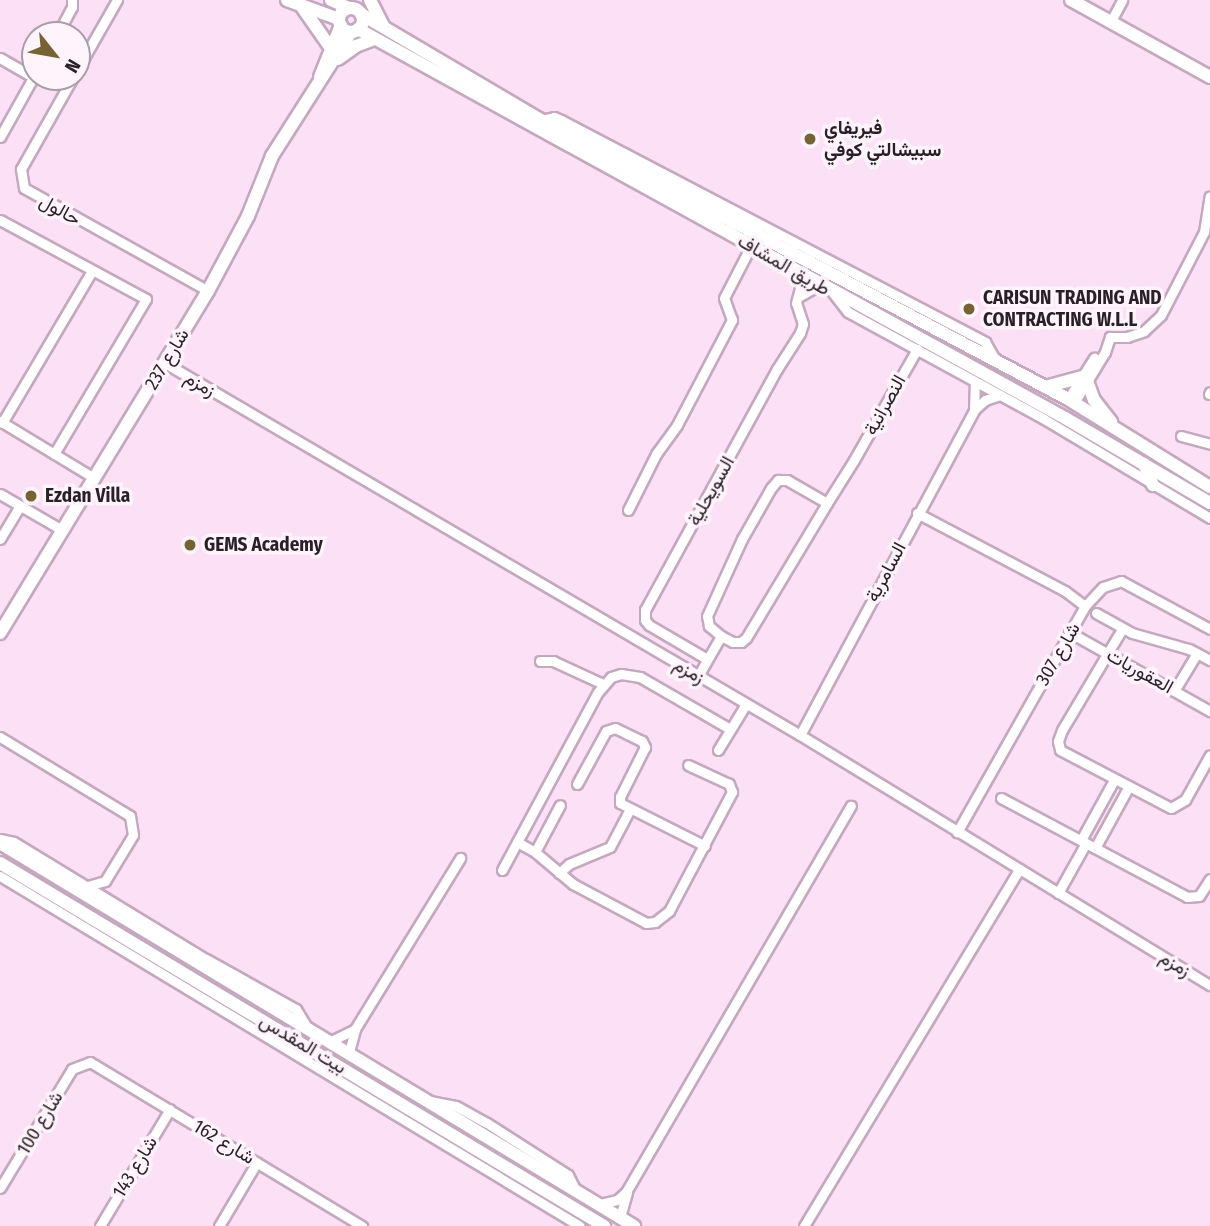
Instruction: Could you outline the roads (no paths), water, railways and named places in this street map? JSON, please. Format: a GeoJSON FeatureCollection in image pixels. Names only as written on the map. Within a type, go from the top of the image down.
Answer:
{"type":"FeatureCollection","features":[{"type":"Feature","properties":{"kind":"street"},"geometry":{"type":"LineString","coordinates":[[64,21],[72,7],[72,0]]}},
{"type":"Feature","properties":{"kind":"street"},"geometry":{"type":"LineString","coordinates":[[91,46],[117,0]]}},
{"type":"Feature","properties":{"kind":"street","name":"طريق المشاف"},"geometry":{"type":"LineString","coordinates":[[331,0],[359,6],[388,30],[541,120],[995,359],[1071,401],[1207,484]]}},
{"type":"Feature","properties":{"kind":"street"},"geometry":{"type":"LineString","coordinates":[[1071,0],[1210,77]]}},
{"type":"Feature","properties":{"kind":"street"},"geometry":{"type":"LineString","coordinates":[[1111,21],[1122,0]]}},
{"type":"Feature","properties":{"kind":"street"},"geometry":{"type":"LineString","coordinates":[[293,2],[330,47]]}},
{"type":"Feature","properties":{"kind":"street","name":"طريق المشاف"},"geometry":{"type":"LineString","coordinates":[[293,2],[374,39],[1144,463],[1210,503]]}},
{"type":"Feature","properties":{"kind":"street"},"geometry":{"type":"LineString","coordinates":[[347,26],[359,6]]}},
{"type":"Feature","properties":{"kind":"street"},"geometry":{"type":"LineString","coordinates":[[347,26],[362,22],[359,6]]}},
{"type":"Feature","properties":{"kind":"street","name":"شارع 237"},"geometry":{"type":"LineString","coordinates":[[0,633],[208,291],[248,216],[272,156],[319,78],[330,47],[347,26]]}},
{"type":"Feature","properties":{"kind":"street","name":"شارع 237"},"geometry":{"type":"LineString","coordinates":[[319,78],[332,64],[347,26]]}},
{"type":"Feature","properties":{"kind":"street"},"geometry":{"type":"LineString","coordinates":[[332,64],[356,47],[374,39]]}},
{"type":"Feature","properties":{"kind":"street"},"geometry":{"type":"LineString","coordinates":[[0,58],[21,69]]}},
{"type":"Feature","properties":{"kind":"street"},"geometry":{"type":"LineString","coordinates":[[0,137],[26,91]]}},
{"type":"Feature","properties":{"kind":"street","name":"حالول"},"geometry":{"type":"LineString","coordinates":[[65,91],[21,169],[24,188],[208,291]]}},
{"type":"Feature","properties":{"kind":"street"},"geometry":{"type":"LineString","coordinates":[[1071,401],[1110,337],[1127,337],[1144,331],[1161,315],[1204,232],[1210,195]]}},
{"type":"Feature","properties":{"kind":"street"},"geometry":{"type":"LineString","coordinates":[[0,220],[146,299],[54,454]]}},
{"type":"Feature","properties":{"kind":"street"},"geometry":{"type":"LineString","coordinates":[[628,510],[733,320],[724,298],[751,246]]}},
{"type":"Feature","properties":{"kind":"street"},"geometry":{"type":"LineString","coordinates":[[92,271],[1,422],[94,478]]}},
{"type":"Feature","properties":{"kind":"street","name":"السويحلية"},"geometry":{"type":"LineString","coordinates":[[708,659],[649,625],[644,614],[772,377],[799,337],[803,324],[796,306],[803,276]]}},
{"type":"Feature","properties":{"kind":"street"},"geometry":{"type":"LineString","coordinates":[[798,297],[819,285]]}},
{"type":"Feature","properties":{"kind":"street"},"geometry":{"type":"LineString","coordinates":[[833,293],[848,312],[1000,395],[1210,519]]}},
{"type":"Feature","properties":{"kind":"street","name":"النصرانية"},"geometry":{"type":"LineString","coordinates":[[721,636],[733,642],[741,642],[746,638],[854,460],[916,349]]}},
{"type":"Feature","properties":{"kind":"street","name":"زمزم"},"geometry":{"type":"LineString","coordinates":[[165,363],[800,735],[1210,985]]}},
{"type":"Feature","properties":{"kind":"street"},"geometry":{"type":"LineString","coordinates":[[1044,387],[1085,379]]}},
{"type":"Feature","properties":{"kind":"street"},"geometry":{"type":"LineString","coordinates":[[1085,379],[1094,400],[1115,428]]}},
{"type":"Feature","properties":{"kind":"street","name":"السامرية"},"geometry":{"type":"LineString","coordinates":[[800,735],[974,410],[975,382]]}},
{"type":"Feature","properties":{"kind":"street"},"geometry":{"type":"LineString","coordinates":[[974,410],[985,400],[1000,395]]}},
{"type":"Feature","properties":{"kind":"street"},"geometry":{"type":"LineString","coordinates":[[1181,436],[1210,444]]}},
{"type":"Feature","properties":{"kind":"street"},"geometry":{"type":"LineString","coordinates":[[1144,463],[1153,485]]}},
{"type":"Feature","properties":{"kind":"street"},"geometry":{"type":"LineString","coordinates":[[698,676],[721,636],[709,626],[707,616],[742,539],[771,488],[778,480],[787,480],[827,503]]}},
{"type":"Feature","properties":{"kind":"street"},"geometry":{"type":"LineString","coordinates":[[0,494],[61,530]]}},
{"type":"Feature","properties":{"kind":"street"},"geometry":{"type":"LineString","coordinates":[[0,539],[20,506]]}},
{"type":"Feature","properties":{"kind":"street","name":"شارع 307"},"geometry":{"type":"LineString","coordinates":[[917,513],[1072,595],[1084,606],[957,832]]}},
{"type":"Feature","properties":{"kind":"street"},"geometry":{"type":"LineString","coordinates":[[1084,606],[1103,587],[1121,581],[1210,629]]}},
{"type":"Feature","properties":{"kind":"street"},"geometry":{"type":"LineString","coordinates":[[1096,613],[1122,629],[1197,653],[1210,660]]}},
{"type":"Feature","properties":{"kind":"street"},"geometry":{"type":"LineString","coordinates":[[1122,629],[1062,730],[1058,746],[1067,756],[1166,808],[1177,807],[1185,800],[1210,755]]}},
{"type":"Feature","properties":{"kind":"street","name":"العقوريات"},"geometry":{"type":"LineString","coordinates":[[1069,632],[1210,711]]}},
{"type":"Feature","properties":{"kind":"street"},"geometry":{"type":"LineString","coordinates":[[1174,691],[1197,653]]}},
{"type":"Feature","properties":{"kind":"street"},"geometry":{"type":"LineString","coordinates":[[540,662],[553,661],[603,684]]}},
{"type":"Feature","properties":{"kind":"street"},"geometry":{"type":"LineString","coordinates":[[502,870],[603,684],[621,674],[640,677],[730,729]]}},
{"type":"Feature","properties":{"kind":"street"},"geometry":{"type":"LineString","coordinates":[[718,750],[746,704]]}},
{"type":"Feature","properties":{"kind":"street"},"geometry":{"type":"LineString","coordinates":[[577,784],[607,731],[615,727],[645,745],[619,799],[630,809],[705,846]]}},
{"type":"Feature","properties":{"kind":"street"},"geometry":{"type":"LineString","coordinates":[[0,737],[130,817],[133,835],[105,881],[107,900]]}},
{"type":"Feature","properties":{"kind":"street"},"geometry":{"type":"LineString","coordinates":[[517,842],[535,852],[573,884],[646,923],[655,922],[669,911],[705,846],[732,787],[688,765]]}},
{"type":"Feature","properties":{"kind":"street"},"geometry":{"type":"LineString","coordinates":[[1088,844],[1114,780]]}},
{"type":"Feature","properties":{"kind":"street"},"geometry":{"type":"LineString","coordinates":[[1058,893],[1088,844],[1128,788]]}},
{"type":"Feature","properties":{"kind":"street"},"geometry":{"type":"LineString","coordinates":[[1001,798],[1184,896],[1199,895],[1210,880]]}},
{"type":"Feature","properties":{"kind":"street"},"geometry":{"type":"LineString","coordinates":[[535,852],[560,805]]}},
{"type":"Feature","properties":{"kind":"street"},"geometry":{"type":"LineString","coordinates":[[600,1204],[617,1200],[629,1187],[851,806]]}},
{"type":"Feature","properties":{"kind":"street"},"geometry":{"type":"LineString","coordinates":[[559,873],[569,864],[610,847],[630,809]]}},
{"type":"Feature","properties":{"kind":"street","name":"بيت المقدس"},"geometry":{"type":"LineString","coordinates":[[0,841],[14,842],[107,900],[296,1009],[307,1027]]}},
{"type":"Feature","properties":{"kind":"street","name":"بيت المقدس"},"geometry":{"type":"LineString","coordinates":[[0,841],[634,1226]]}},
{"type":"Feature","properties":{"kind":"street"},"geometry":{"type":"LineString","coordinates":[[244,1008],[276,1020],[331,1053],[349,1052],[355,1029],[460,858]]}},
{"type":"Feature","properties":{"kind":"street","name":"بيت المقدس"},"geometry":{"type":"LineString","coordinates":[[0,863],[506,1167],[588,1223]]}},
{"type":"Feature","properties":{"kind":"street"},"geometry":{"type":"LineString","coordinates":[[804,1226],[1019,869]]}},
{"type":"Feature","properties":{"kind":"street","name":"بيت المقدس"},"geometry":{"type":"LineString","coordinates":[[0,876],[588,1223],[604,1226]]}},
{"type":"Feature","properties":{"kind":"street"},"geometry":{"type":"LineString","coordinates":[[85,886],[105,881]]}},
{"type":"Feature","properties":{"kind":"street"},"geometry":{"type":"LineString","coordinates":[[331,1041],[340,1039],[355,1029]]}},
{"type":"Feature","properties":{"kind":"street","name":"شارع 162"},"geometry":{"type":"LineString","coordinates":[[84,1062],[95,1063],[257,1162],[347,1222],[362,1226]]}},
{"type":"Feature","properties":{"kind":"street","name":"شارع 100"},"geometry":{"type":"LineString","coordinates":[[0,1188],[72,1069],[84,1062]]}},
{"type":"Feature","properties":{"kind":"street","name":"شارع 143"},"geometry":{"type":"LineString","coordinates":[[100,1226],[170,1109]]}},
{"type":"Feature","properties":{"kind":"street"},"geometry":{"type":"LineString","coordinates":[[219,1226],[257,1162]]}},
{"type":"Feature","properties":{"kind":"street"},"geometry":{"type":"LineString","coordinates":[[506,1167],[548,1183],[607,1218],[620,1217],[629,1187]]}},
{"type":"Feature","properties":{"kind":"place","name":"فيريفاي سبيشالتي كوفي"},"geometry":{"type":"Point","coordinates":[810,139]}},
{"type":"Feature","properties":{"kind":"place","name":"CARISUN TRADING AND CONTRACTING W.L.L"},"geometry":{"type":"Point","coordinates":[969,309]}},
{"type":"Feature","properties":{"kind":"place","name":"Ezdan Villa"},"geometry":{"type":"Point","coordinates":[31,496]}},
{"type":"Feature","properties":{"kind":"place","name":"GEMS Academy"},"geometry":{"type":"Point","coordinates":[190,545]}}]}
